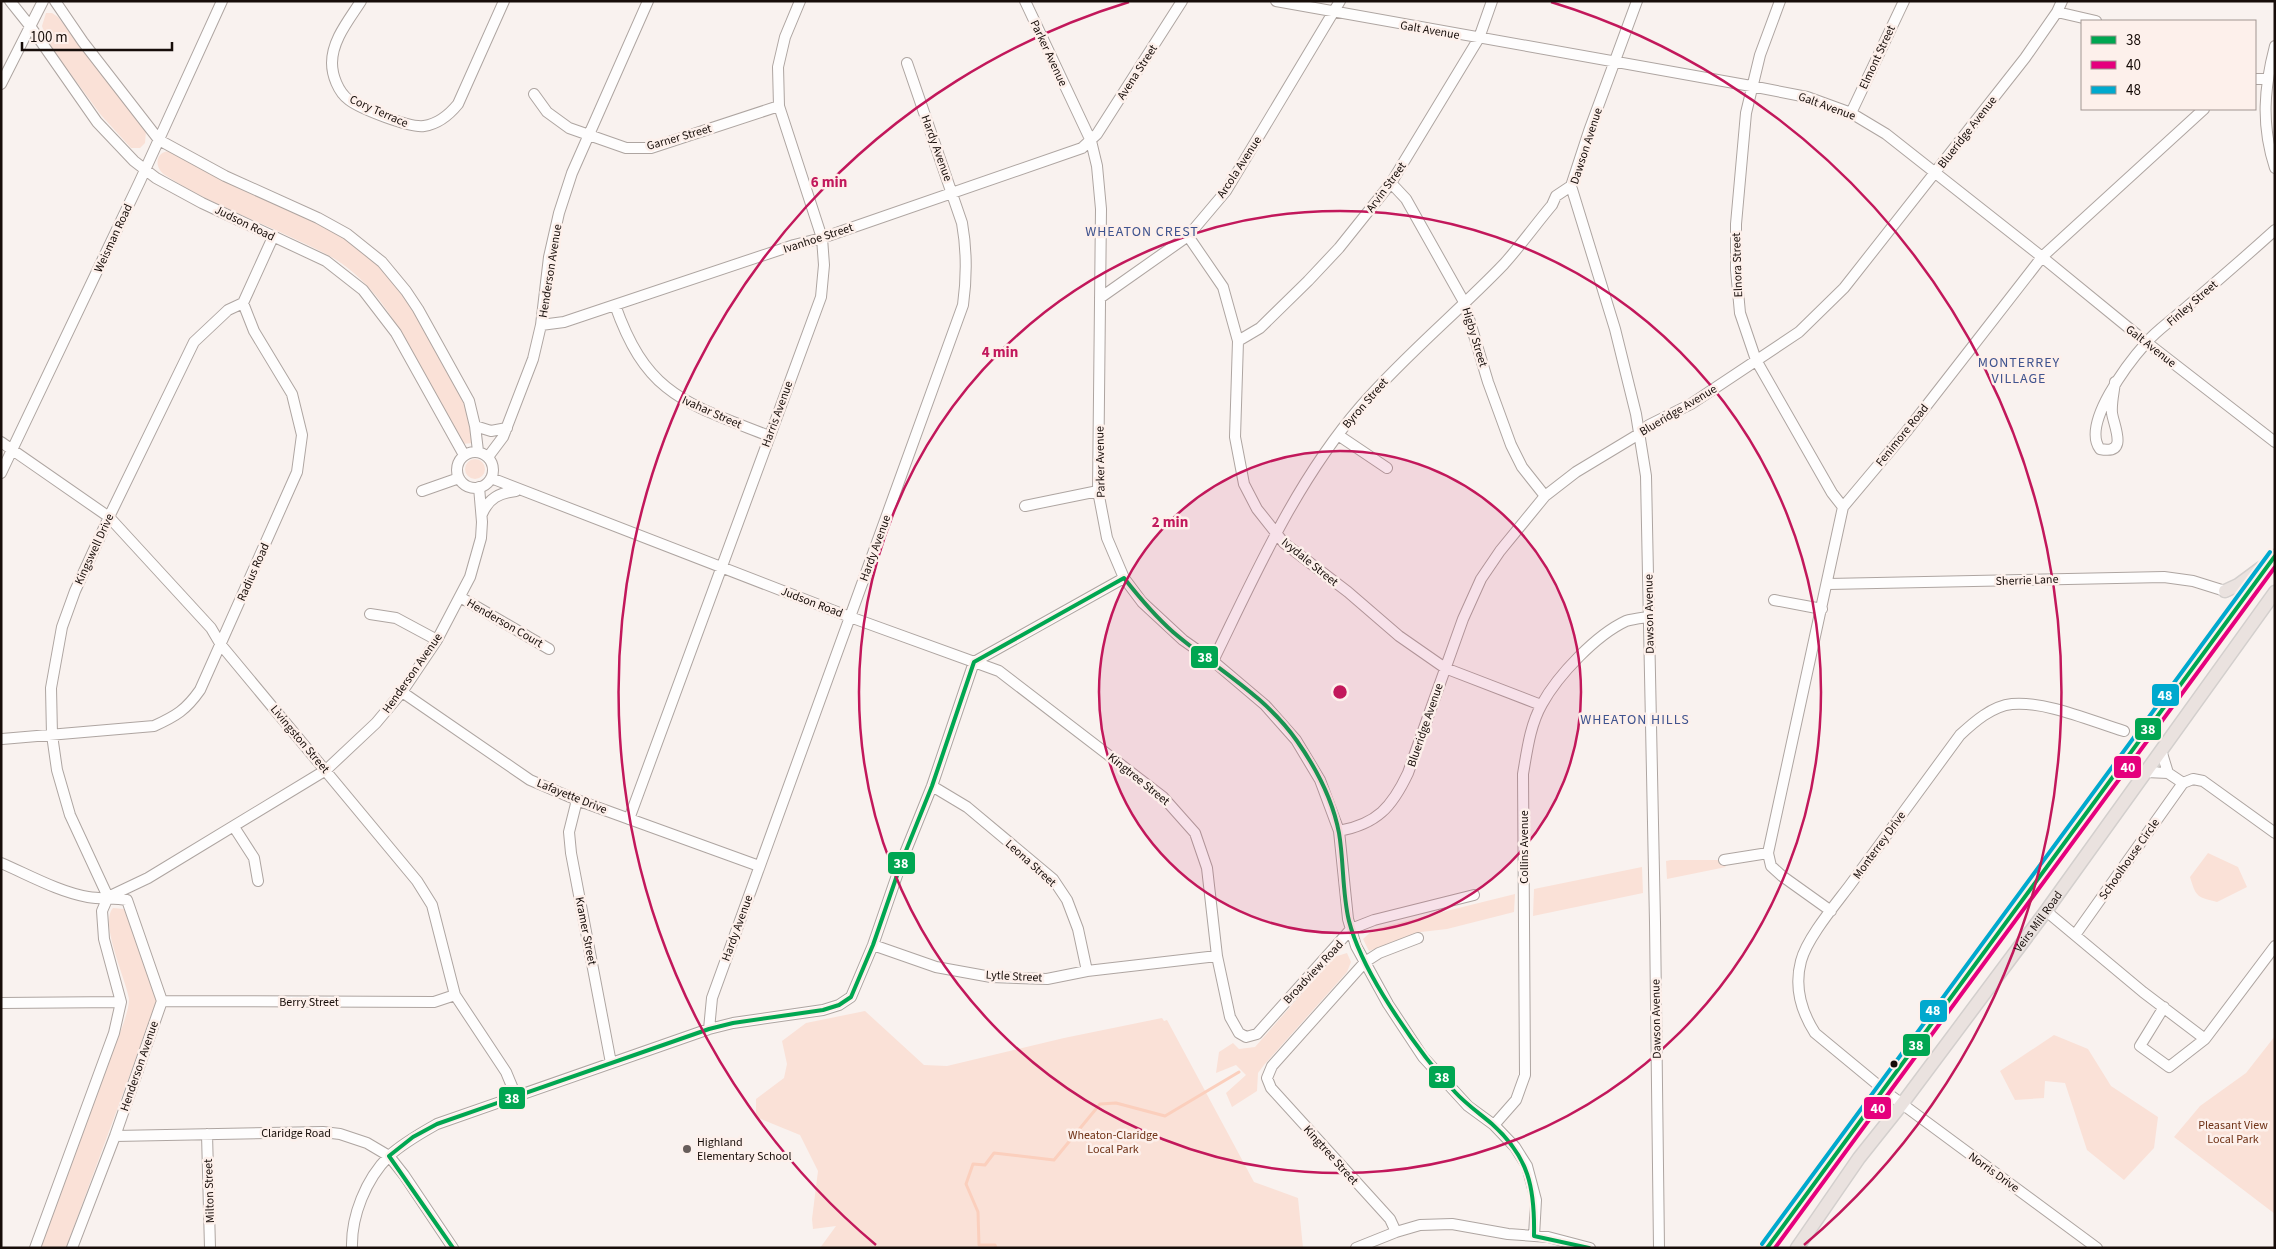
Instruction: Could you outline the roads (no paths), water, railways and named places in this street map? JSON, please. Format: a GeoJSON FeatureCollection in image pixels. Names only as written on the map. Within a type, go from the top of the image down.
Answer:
{"type":"FeatureCollection","features":[{"type":"Feature","properties":{"kind":"main road"},"geometry":{"type":"LineString","coordinates":[[2225,590],[2238,585],[2274,558]]}},
{"type":"Feature","properties":{"kind":"main road","name":"Veirs Mill Road"},"geometry":{"type":"LineString","coordinates":[[1767,1248],[1887,1093],[2274,558]]}},
{"type":"Feature","properties":{"kind":"main road","name":"Veirs Mill Road"},"geometry":{"type":"LineString","coordinates":[[1797,1248],[1859,1158],[1902,1104],[2046,911],[2275,592]]}},
{"type":"Feature","properties":{"kind":"street","name":"Judson Road"},"geometry":{"type":"LineString","coordinates":[[10,1],[30,26],[97,122],[145,170],[156,178],[202,202],[326,261],[346,274],[379,308],[396,333],[464,455]]}},
{"type":"Feature","properties":{"kind":"street"},"geometry":{"type":"LineString","coordinates":[[1,84],[43,1]]}},
{"type":"Feature","properties":{"kind":"street"},"geometry":{"type":"LineString","coordinates":[[55,1],[83,42],[159,140],[225,176],[318,218],[347,234],[382,262],[406,290],[418,309],[469,401],[475,426],[478,452]]}},
{"type":"Feature","properties":{"kind":"street","name":"Weisman Road"},"geometry":{"type":"LineString","coordinates":[[1,473],[145,170],[222,1]]}},
{"type":"Feature","properties":{"kind":"street","name":"Cory Terrace"},"geometry":{"type":"LineString","coordinates":[[361,1],[334,48],[332,64],[337,84],[348,100],[402,124],[416,126],[437,122],[451,112],[458,104],[504,1]]}},
{"type":"Feature","properties":{"kind":"street","name":"Henderson Avenue"},"geometry":{"type":"LineString","coordinates":[[488,457],[495,450],[507,428],[533,359],[541,325],[549,257],[559,213],[572,174],[648,1]]}},
{"type":"Feature","properties":{"kind":"street","name":"Harris Avenue"},"geometry":{"type":"LineString","coordinates":[[629,819],[821,297],[824,265],[822,238],[779,106],[778,66],[784,37],[800,1]]}},
{"type":"Feature","properties":{"kind":"street","name":"Parker Avenue"},"geometry":{"type":"LineString","coordinates":[[1024,1],[1091,141],[1097,166],[1101,209],[1098,491],[1107,538],[1124,578],[1142,602],[1160,621],[1213,661],[1265,705],[1296,740],[1320,780],[1339,831],[1348,919],[1356,946],[1388,1004],[1423,1057],[1468,1106],[1494,1125],[1514,1147],[1526,1166],[1536,1200],[1534,1236]]}},
{"type":"Feature","properties":{"kind":"street","name":"Avena Street"},"geometry":{"type":"LineString","coordinates":[[1091,141],[1182,1]]}},
{"type":"Feature","properties":{"kind":"street","name":"Galt Avenue"},"geometry":{"type":"LineString","coordinates":[[1276,1],[1334,13],[1751,86],[1807,97],[1851,113],[1886,134],[2146,342],[2275,442]]}},
{"type":"Feature","properties":{"kind":"street","name":"Arcola Avenue"},"geometry":{"type":"LineString","coordinates":[[1100,298],[1188,236],[1226,190],[1340,1]]}},
{"type":"Feature","properties":{"kind":"street","name":"Arvin Street"},"geometry":{"type":"LineString","coordinates":[[1238,341],[1260,328],[1308,281],[1339,248],[1391,184],[1478,38],[1492,1]]}},
{"type":"Feature","properties":{"kind":"street","name":"Dawson Avenue"},"geometry":{"type":"LineString","coordinates":[[1637,1],[1589,131],[1571,186],[1615,329],[1639,434],[1646,476],[1659,1248]]}},
{"type":"Feature","properties":{"kind":"street","name":"Elnora Street"},"geometry":{"type":"LineString","coordinates":[[1780,1],[1760,55],[1746,113],[1736,224],[1736,270],[1740,313],[1756,360],[1832,493],[1843,507]]}},
{"type":"Feature","properties":{"kind":"street","name":"Elmont Street"},"geometry":{"type":"LineString","coordinates":[[1851,113],[1904,1]]}},
{"type":"Feature","properties":{"kind":"street","name":"Blueridge Avenue"},"geometry":{"type":"LineString","coordinates":[[1339,831],[1372,821],[1397,796],[1408,773],[1463,619],[1481,579],[1500,551],[1546,496],[1576,472],[1639,434],[1649,425],[1691,404],[1799,332],[1844,288],[2025,58],[2057,12],[2062,1]]}},
{"type":"Feature","properties":{"kind":"street"},"geometry":{"type":"LineString","coordinates":[[2057,12],[2092,20]]}},
{"type":"Feature","properties":{"kind":"street"},"geometry":{"type":"LineString","coordinates":[[2275,46],[2266,79],[2266,126],[2275,168]]}},
{"type":"Feature","properties":{"kind":"street","name":"Hardy Avenue"},"geometry":{"type":"LineString","coordinates":[[709,1029],[712,998],[963,305],[967,274],[966,245],[962,223],[953,192],[907,63]]}},
{"type":"Feature","properties":{"kind":"street"},"geometry":{"type":"LineString","coordinates":[[2256,80],[2266,79]]}},
{"type":"Feature","properties":{"kind":"street","name":"Garner Street"},"geometry":{"type":"LineString","coordinates":[[534,94],[547,112],[569,128],[626,148],[651,148],[779,106]]}},
{"type":"Feature","properties":{"kind":"street","name":"Fenimore Road"},"geometry":{"type":"LineString","coordinates":[[1768,852],[1828,584],[1843,507],[1906,432],[2042,257],[2203,110]]}},
{"type":"Feature","properties":{"kind":"street","name":"Ivanhoe Street"},"geometry":{"type":"LineString","coordinates":[[541,325],[564,322],[794,245],[822,238],[1082,148],[1091,141]]}},
{"type":"Feature","properties":{"kind":"street","name":"Higby Street"},"geometry":{"type":"LineString","coordinates":[[1391,184],[1406,199],[1464,302],[1488,382],[1512,445],[1522,467],[1546,496]]}},
{"type":"Feature","properties":{"kind":"street","name":"Byron Street"},"geometry":{"type":"LineString","coordinates":[[1213,661],[1276,532],[1302,487],[1338,435],[1361,406],[1390,375],[1504,263],[1552,205],[1556,196],[1571,186]]}},
{"type":"Feature","properties":{"kind":"street","name":"Finley Street"},"geometry":{"type":"LineString","coordinates":[[2116,382],[2112,412],[2119,434],[2118,442],[2114,448],[2100,449],[2096,443],[2096,433],[2101,413],[2116,382],[2146,342],[2275,230]]}},
{"type":"Feature","properties":{"kind":"street"},"geometry":{"type":"LineString","coordinates":[[243,303],[273,236]]}},
{"type":"Feature","properties":{"kind":"street","name":"Ivydale Street"},"geometry":{"type":"LineString","coordinates":[[1188,236],[1223,287],[1238,341],[1234,437],[1244,484],[1257,509],[1284,543],[1348,592],[1399,636],[1445,668],[1541,705]]}},
{"type":"Feature","properties":{"kind":"street","name":"Kingswell Drive"},"geometry":{"type":"LineString","coordinates":[[108,897],[70,815],[57,770],[52,735],[51,688],[62,627],[75,591],[109,517],[194,342],[228,310],[243,303]]}},
{"type":"Feature","properties":{"kind":"street","name":"Radius Road"},"geometry":{"type":"LineString","coordinates":[[2,739],[154,726],[176,716],[190,705],[200,690],[297,472],[302,435],[292,394],[254,330],[243,303]]}},
{"type":"Feature","properties":{"kind":"street","name":"Ivahar Street"},"geometry":{"type":"LineString","coordinates":[[615,305],[625,334],[637,357],[653,377],[673,394],[698,408],[769,436]]}},
{"type":"Feature","properties":{"kind":"street"},"geometry":{"type":"LineString","coordinates":[[475,426],[491,431],[507,428]]}},
{"type":"Feature","properties":{"kind":"street"},"geometry":{"type":"LineString","coordinates":[[1338,435],[1386,468]]}},
{"type":"Feature","properties":{"kind":"street","name":"Livingston Street"},"geometry":{"type":"LineString","coordinates":[[1,442],[109,517],[211,628],[221,644],[417,881],[432,905],[455,995],[506,1072],[516,1096]]}},
{"type":"Feature","properties":{"kind":"street"},"geometry":{"type":"LineString","coordinates":[[478,452],[488,457],[493,467],[491,478],[479,487],[467,486],[459,478],[457,466],[464,455],[478,452]]}},
{"type":"Feature","properties":{"kind":"street"},"geometry":{"type":"LineString","coordinates":[[422,490],[459,478]]}},
{"type":"Feature","properties":{"kind":"street","name":"Judson Road"},"geometry":{"type":"LineString","coordinates":[[491,478],[721,568],[974,662]]}},
{"type":"Feature","properties":{"kind":"street","name":"Henderson Avenue"},"geometry":{"type":"LineString","coordinates":[[108,897],[148,878],[326,770],[376,724],[402,692],[436,640],[460,597],[478,554],[481,538],[482,515],[479,487]]}},
{"type":"Feature","properties":{"kind":"street"},"geometry":{"type":"LineString","coordinates":[[482,515],[487,503],[494,497],[506,492],[519,490]]}},
{"type":"Feature","properties":{"kind":"street"},"geometry":{"type":"LineString","coordinates":[[1025,506],[1098,491]]}},
{"type":"Feature","properties":{"kind":"street","name":"Sherrie Lane"},"geometry":{"type":"LineString","coordinates":[[1828,584],[2164,577],[2193,581],[2225,590]]}},
{"type":"Feature","properties":{"kind":"street"},"geometry":{"type":"LineString","coordinates":[[352,1248],[357,1211],[374,1176],[389,1156],[414,1137],[438,1124],[709,1029],[733,1023],[823,1010],[839,1005],[851,996],[873,945],[903,858],[932,786],[974,662],[1124,578]]}},
{"type":"Feature","properties":{"kind":"street","name":"Henderson Court"},"geometry":{"type":"LineString","coordinates":[[460,597],[549,649]]}},
{"type":"Feature","properties":{"kind":"street"},"geometry":{"type":"LineString","coordinates":[[1774,600],[1822,609]]}},
{"type":"Feature","properties":{"kind":"street"},"geometry":{"type":"LineString","coordinates":[[370,614],[396,618],[436,640]]}},
{"type":"Feature","properties":{"kind":"street","name":"Collins Avenue"},"geometry":{"type":"LineString","coordinates":[[1494,1125],[1516,1100],[1525,1075],[1523,774],[1529,740],[1541,705],[1566,672],[1598,639],[1626,621],[1648,617]]}},
{"type":"Feature","properties":{"kind":"street","name":"Kingtree Street"},"geometry":{"type":"LineString","coordinates":[[974,662],[999,671],[1163,797],[1195,832],[1208,868],[1217,956],[1230,1017],[1239,1033],[1246,1037]]}},
{"type":"Feature","properties":{"kind":"street","name":"Lafayette Drive"},"geometry":{"type":"LineString","coordinates":[[402,692],[530,780],[577,800],[759,866]]}},
{"type":"Feature","properties":{"kind":"street","name":"Monterrey Drive"},"geometry":{"type":"LineString","coordinates":[[1887,1093],[1815,1033],[1806,1020],[1800,1003],[1798,979],[1801,960],[1808,945],[1831,910],[1960,735],[1976,720],[2010,704],[2030,704],[2124,731]]}},
{"type":"Feature","properties":{"kind":"street"},"geometry":{"type":"LineString","coordinates":[[2161,750],[2168,773]]}},
{"type":"Feature","properties":{"kind":"street"},"geometry":{"type":"LineString","coordinates":[[2146,772],[2168,773],[2183,783],[2193,779],[2203,781],[2275,833]]}},
{"type":"Feature","properties":{"kind":"street","name":"Schoolhouse Circle"},"geometry":{"type":"LineString","coordinates":[[2075,935],[2183,783]]}},
{"type":"Feature","properties":{"kind":"street","name":"Leona Street"},"geometry":{"type":"LineString","coordinates":[[932,786],[967,807],[1053,879],[1067,900],[1078,929],[1087,971]]}},
{"type":"Feature","properties":{"kind":"street","name":"Kramer Street"},"geometry":{"type":"LineString","coordinates":[[577,800],[569,832],[571,853],[611,1063]]}},
{"type":"Feature","properties":{"kind":"street"},"geometry":{"type":"LineString","coordinates":[[234,827],[254,858],[258,881]]}},
{"type":"Feature","properties":{"kind":"street"},"geometry":{"type":"LineString","coordinates":[[1724,860],[1768,852],[1771,866],[1782,876],[1831,910]]}},
{"type":"Feature","properties":{"kind":"street"},"geometry":{"type":"LineString","coordinates":[[1,863],[73,893],[90,897],[127,900],[162,1001]]}},
{"type":"Feature","properties":{"kind":"street","name":"Broadview Road"},"geometry":{"type":"LineString","coordinates":[[1246,1037],[1258,1034],[1309,975],[1340,944],[1351,929],[1374,920],[1474,895]]}},
{"type":"Feature","properties":{"kind":"street"},"geometry":{"type":"LineString","coordinates":[[35,1248],[114,1033],[121,1002],[104,938],[102,911],[108,897]]}},
{"type":"Feature","properties":{"kind":"street"},"geometry":{"type":"LineString","coordinates":[[2046,911],[2205,1039]]}},
{"type":"Feature","properties":{"kind":"street"},"geometry":{"type":"LineString","coordinates":[[1365,962],[1380,953],[1418,938]]}},
{"type":"Feature","properties":{"kind":"street","name":"Lytle Street"},"geometry":{"type":"LineString","coordinates":[[873,945],[936,967],[991,977],[1047,978],[1087,971],[1217,956]]}},
{"type":"Feature","properties":{"kind":"street"},"geometry":{"type":"LineString","coordinates":[[2164,1007],[2140,1046],[2169,1067],[2205,1039],[2275,946]]}},
{"type":"Feature","properties":{"kind":"street","name":"Kingtree Street"},"geometry":{"type":"LineString","coordinates":[[1365,962],[1272,1066],[1267,1078],[1271,1088],[1390,1219],[1396,1232]]}},
{"type":"Feature","properties":{"kind":"street","name":"Berry Street"},"geometry":{"type":"LineString","coordinates":[[162,1001],[434,1002],[455,995]]}},
{"type":"Feature","properties":{"kind":"street","name":"Henderson Avenue"},"geometry":{"type":"LineString","coordinates":[[72,1248],[115,1136],[162,1001]]}},
{"type":"Feature","properties":{"kind":"street"},"geometry":{"type":"LineString","coordinates":[[1,1003],[121,1002]]}},
{"type":"Feature","properties":{"kind":"street","name":"Norris Drive"},"geometry":{"type":"LineString","coordinates":[[1887,1093],[2097,1248]]}},
{"type":"Feature","properties":{"kind":"street","name":"Claridge Road"},"geometry":{"type":"LineString","coordinates":[[115,1136],[323,1132],[340,1134],[367,1143],[389,1156],[453,1248]]}},
{"type":"Feature","properties":{"kind":"street","name":"Milton Street"},"geometry":{"type":"LineString","coordinates":[[207,1134],[210,1248]]}},
{"type":"Feature","properties":{"kind":"street"},"geometry":{"type":"LineString","coordinates":[[1356,1248],[1396,1232],[1420,1225],[1452,1224],[1508,1234],[1534,1236],[1586,1248]]}},
{"type":"Feature","properties":{"kind":"waterway"},"geometry":{"type":"LineString","coordinates":[[996,1248],[995,1245],[979,1245],[978,1212],[966,1184],[973,1164],[985,1165],[994,1153],[1054,1160],[1100,1104],[1116,1103],[1165,1116],[1239,1072]]}},
{"type":"Feature","properties":{"kind":"place","name":"Highland Elementary School"},"geometry":{"type":"Point","coordinates":[687,1149]}},
{"type":"Feature","properties":{"kind":"district","name":"WHEATON CREST"},"geometry":{"type":"Point","coordinates":[1142,231]}},
{"type":"Feature","properties":{"kind":"district","name":"MONTERREY VILLAGE"},"geometry":{"type":"Point","coordinates":[2019,370]}},
{"type":"Feature","properties":{"kind":"district","name":"WHEATON HILLS"},"geometry":{"type":"Point","coordinates":[1635,719]}},
{"type":"Feature","properties":{"kind":"park label","name":"Pleasant View Local Park"},"geometry":{"type":"Point","coordinates":[2233,1132]}},
{"type":"Feature","properties":{"kind":"park label","name":"Wheaton-Claridge Local Park"},"geometry":{"type":"Point","coordinates":[1113,1142]}}]}
